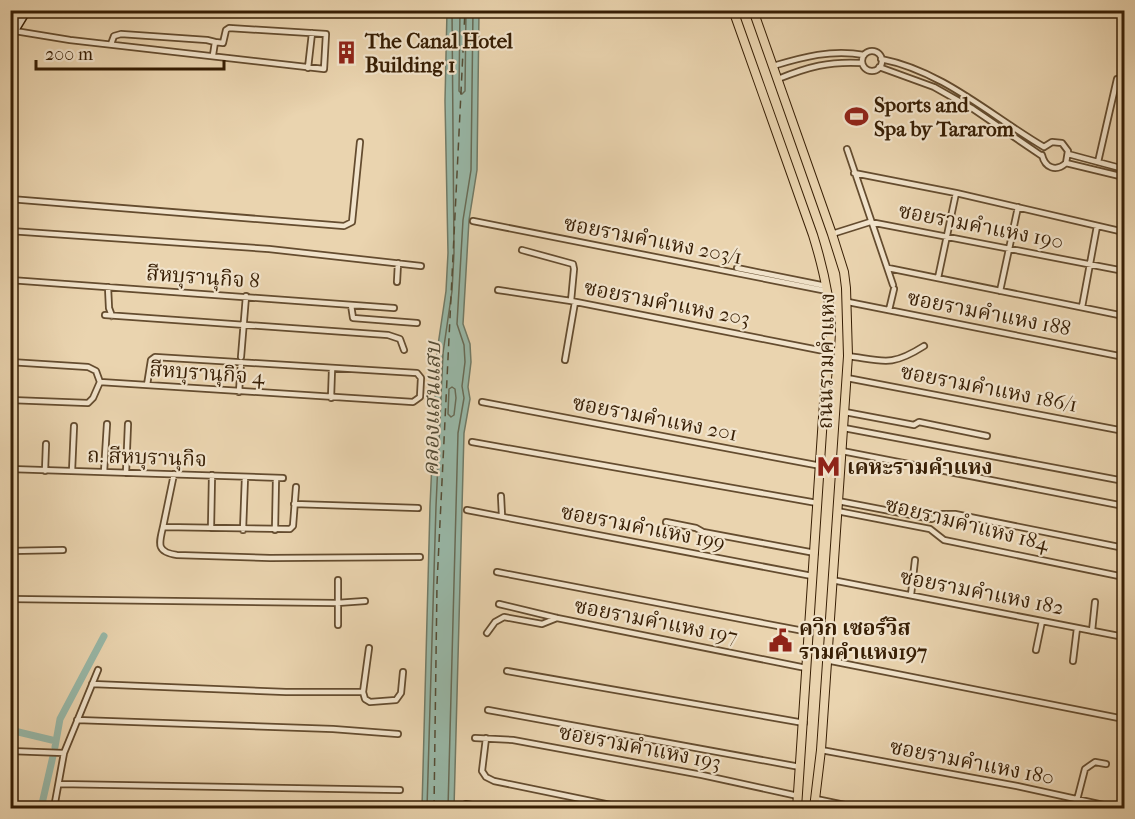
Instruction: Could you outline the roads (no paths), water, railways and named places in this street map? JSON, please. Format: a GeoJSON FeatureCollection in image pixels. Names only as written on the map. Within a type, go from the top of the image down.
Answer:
{"type":"FeatureCollection","features":[{"type":"Feature","properties":{"kind":"main road"},"geometry":{"type":"LineString","coordinates":[[12,33],[27,10]]}},
{"type":"Feature","properties":{"kind":"main road","name":"ถนนรามคำแหง"},"geometry":{"type":"LineString","coordinates":[[733,10],[813,235],[826,288],[831,328],[806,668],[799,808]]}},
{"type":"Feature","properties":{"kind":"main road","name":"ถนนรามคำแหง"},"geometry":{"type":"LineString","coordinates":[[753,10],[832,234],[844,272],[848,302],[844,428],[816,808]]}},
{"type":"Feature","properties":{"kind":"street"},"geometry":{"type":"LineString","coordinates":[[12,33],[324,69],[326,34],[229,27],[223,43],[121,34],[114,36],[111,44]]}},
{"type":"Feature","properties":{"kind":"street"},"geometry":{"type":"LineString","coordinates":[[308,68],[312,33]]}},
{"type":"Feature","properties":{"kind":"street"},"geometry":{"type":"LineString","coordinates":[[213,55],[215,42]]}},
{"type":"Feature","properties":{"kind":"street"},"geometry":{"type":"LineString","coordinates":[[1042,156],[1044,147],[1052,142],[1064,145],[1068,154],[1066,163],[1060,168],[1051,168],[1042,156],[934,87],[879,67],[871,71],[865,68],[862,63],[864,55],[869,51],[875,52],[881,58],[906,66],[950,86],[1044,147]]}},
{"type":"Feature","properties":{"kind":"street"},"geometry":{"type":"LineString","coordinates":[[772,66],[812,54],[840,52],[864,55]]}},
{"type":"Feature","properties":{"kind":"street"},"geometry":{"type":"LineString","coordinates":[[840,52],[840,62]]}},
{"type":"Feature","properties":{"kind":"street"},"geometry":{"type":"LineString","coordinates":[[879,67],[881,58]]}},
{"type":"Feature","properties":{"kind":"street"},"geometry":{"type":"LineString","coordinates":[[777,80],[810,66],[840,62],[862,63]]}},
{"type":"Feature","properties":{"kind":"street"},"geometry":{"type":"LineString","coordinates":[[1098,162],[1117,79]]}},
{"type":"Feature","properties":{"kind":"street"},"geometry":{"type":"LineString","coordinates":[[993,123],[997,116]]}},
{"type":"Feature","properties":{"kind":"street"},"geometry":{"type":"LineString","coordinates":[[10,199],[344,226],[352,222],[360,142]]}},
{"type":"Feature","properties":{"kind":"street"},"geometry":{"type":"LineString","coordinates":[[847,149],[893,287],[889,310]]}},
{"type":"Feature","properties":{"kind":"street"},"geometry":{"type":"LineString","coordinates":[[1068,154],[1125,169]]}},
{"type":"Feature","properties":{"kind":"street"},"geometry":{"type":"LineString","coordinates":[[1066,163],[1125,177]]}},
{"type":"Feature","properties":{"kind":"street"},"geometry":{"type":"LineString","coordinates":[[854,172],[1125,232]]}},
{"type":"Feature","properties":{"kind":"street"},"geometry":{"type":"LineString","coordinates":[[938,278],[956,193]]}},
{"type":"Feature","properties":{"kind":"street"},"geometry":{"type":"LineString","coordinates":[[1000,291],[1018,207]]}},
{"type":"Feature","properties":{"kind":"street","name":"ซอยรามคำแหง 203/1"},"geometry":{"type":"LineString","coordinates":[[473,221],[826,288]]}},
{"type":"Feature","properties":{"kind":"street","name":"ซอยรามคำแหง 190"},"geometry":{"type":"LineString","coordinates":[[832,234],[870,222],[1125,272]]}},
{"type":"Feature","properties":{"kind":"street"},"geometry":{"type":"LineString","coordinates":[[1082,307],[1097,226]]}},
{"type":"Feature","properties":{"kind":"street"},"geometry":{"type":"LineString","coordinates":[[10,231],[258,248],[421,266]]}},
{"type":"Feature","properties":{"kind":"street"},"geometry":{"type":"LineString","coordinates":[[522,250],[573,264],[573,301],[565,360]]}},
{"type":"Feature","properties":{"kind":"street"},"geometry":{"type":"LineString","coordinates":[[397,282],[398,263]]}},
{"type":"Feature","properties":{"kind":"street","name":"ซอยรามคำแหง 203/1"},"geometry":{"type":"LineString","coordinates":[[737,268],[797,284]]}},
{"type":"Feature","properties":{"kind":"street"},"geometry":{"type":"LineString","coordinates":[[888,268],[1125,315]]}},
{"type":"Feature","properties":{"kind":"street","name":"สีหบุรานุกิจ 8"},"geometry":{"type":"LineString","coordinates":[[10,280],[394,308]]}},
{"type":"Feature","properties":{"kind":"street"},"geometry":{"type":"LineString","coordinates":[[108,287],[108,303],[112,316]]}},
{"type":"Feature","properties":{"kind":"street","name":"ซอยรามคำแหง 203"},"geometry":{"type":"LineString","coordinates":[[498,290],[573,301],[830,352]]}},
{"type":"Feature","properties":{"kind":"street"},"geometry":{"type":"LineString","coordinates":[[239,392],[242,325],[246,296]]}},
{"type":"Feature","properties":{"kind":"street","name":"ซอยรามคำแหง 188"},"geometry":{"type":"LineString","coordinates":[[848,302],[1125,357]]}},
{"type":"Feature","properties":{"kind":"street"},"geometry":{"type":"LineString","coordinates":[[351,305],[353,318],[417,323]]}},
{"type":"Feature","properties":{"kind":"street"},"geometry":{"type":"LineString","coordinates":[[105,315],[388,335],[400,339],[404,350]]}},
{"type":"Feature","properties":{"kind":"street"},"geometry":{"type":"LineString","coordinates":[[848,356],[891,362],[900,360],[924,346]]}},
{"type":"Feature","properties":{"kind":"street"},"geometry":{"type":"LineString","coordinates":[[147,385],[151,360],[155,357],[241,359],[332,369],[331,398]]}},
{"type":"Feature","properties":{"kind":"street"},"geometry":{"type":"LineString","coordinates":[[10,362],[88,367],[96,371],[100,382],[93,398],[88,403],[10,400]]}},
{"type":"Feature","properties":{"kind":"street","name":"สีหบุรานุกิจ 4"},"geometry":{"type":"LineString","coordinates":[[100,382],[413,402],[420,397],[421,378],[417,373],[332,369]]}},
{"type":"Feature","properties":{"kind":"street","name":"ซอยรามคำแหง 186/1"},"geometry":{"type":"LineString","coordinates":[[847,378],[1125,431]]}},
{"type":"Feature","properties":{"kind":"street","name":"ซอยรามคำแหง 201"},"geometry":{"type":"LineString","coordinates":[[483,402],[821,466]]}},
{"type":"Feature","properties":{"kind":"street"},"geometry":{"type":"LineString","coordinates":[[845,412],[914,425],[919,422],[987,436]]}},
{"type":"Feature","properties":{"kind":"street"},"geometry":{"type":"LineString","coordinates":[[104,472],[107,424]]}},
{"type":"Feature","properties":{"kind":"street"},"geometry":{"type":"LineString","coordinates":[[126,473],[128,424]]}},
{"type":"Feature","properties":{"kind":"street"},"geometry":{"type":"LineString","coordinates":[[72,471],[74,426]]}},
{"type":"Feature","properties":{"kind":"street"},"geometry":{"type":"LineString","coordinates":[[844,428],[1125,482]]}},
{"type":"Feature","properties":{"kind":"street"},"geometry":{"type":"LineString","coordinates":[[471,442],[819,504]]}},
{"type":"Feature","properties":{"kind":"street"},"geometry":{"type":"LineString","coordinates":[[45,471],[46,444]]}},
{"type":"Feature","properties":{"kind":"street"},"geometry":{"type":"LineString","coordinates":[[842,451],[1125,506]]}},
{"type":"Feature","properties":{"kind":"street","name":"ถ. สีหบุรานุกิจ"},"geometry":{"type":"LineString","coordinates":[[10,470],[283,478]]}},
{"type":"Feature","properties":{"kind":"street"},"geometry":{"type":"LineString","coordinates":[[174,474],[159,543],[167,553],[270,558],[420,557]]}},
{"type":"Feature","properties":{"kind":"street"},"geometry":{"type":"LineString","coordinates":[[211,528],[212,475]]}},
{"type":"Feature","properties":{"kind":"street"},"geometry":{"type":"LineString","coordinates":[[243,530],[245,477]]}},
{"type":"Feature","properties":{"kind":"street"},"geometry":{"type":"LineString","coordinates":[[275,530],[276,478]]}},
{"type":"Feature","properties":{"kind":"street"},"geometry":{"type":"LineString","coordinates":[[163,527],[243,530],[292,528],[296,487]]}},
{"type":"Feature","properties":{"kind":"street"},"geometry":{"type":"LineString","coordinates":[[501,496],[502,516]]}},
{"type":"Feature","properties":{"kind":"street","name":"ซอยรามคำแหง 184"},"geometry":{"type":"LineString","coordinates":[[838,501],[932,519],[942,514],[955,514],[1125,548]]}},
{"type":"Feature","properties":{"kind":"street"},"geometry":{"type":"LineString","coordinates":[[294,504],[418,508]]}},
{"type":"Feature","properties":{"kind":"street","name":"ซอยรามคำแหง 199"},"geometry":{"type":"LineString","coordinates":[[467,510],[813,576]]}},
{"type":"Feature","properties":{"kind":"street"},"geometry":{"type":"LineString","coordinates":[[886,520],[887,510]]}},
{"type":"Feature","properties":{"kind":"street","name":"ซอยรามคำแหง 184"},"geometry":{"type":"LineString","coordinates":[[837,511],[930,529],[944,540],[1125,577]]}},
{"type":"Feature","properties":{"kind":"street"},"geometry":{"type":"LineString","coordinates":[[930,529],[932,519]]}},
{"type":"Feature","properties":{"kind":"street"},"geometry":{"type":"LineString","coordinates":[[666,522],[696,528],[703,532],[815,553]]}},
{"type":"Feature","properties":{"kind":"street"},"geometry":{"type":"LineString","coordinates":[[10,551],[63,550]]}},
{"type":"Feature","properties":{"kind":"street"},"geometry":{"type":"LineString","coordinates":[[911,595],[915,560]]}},
{"type":"Feature","properties":{"kind":"street"},"geometry":{"type":"LineString","coordinates":[[497,572],[809,632]]}},
{"type":"Feature","properties":{"kind":"street"},"geometry":{"type":"LineString","coordinates":[[338,580],[338,626]]}},
{"type":"Feature","properties":{"kind":"street","name":"ซอยรามคำแหง 182"},"geometry":{"type":"LineString","coordinates":[[832,580],[1125,637]]}},
{"type":"Feature","properties":{"kind":"street"},"geometry":{"type":"LineString","coordinates":[[10,599],[338,603],[365,601]]}},
{"type":"Feature","properties":{"kind":"street"},"geometry":{"type":"LineString","coordinates":[[1092,631],[1095,602]]}},
{"type":"Feature","properties":{"kind":"street","name":"ซอยรามคำแหง 197"},"geometry":{"type":"LineString","coordinates":[[499,604],[557,618],[806,668]]}},
{"type":"Feature","properties":{"kind":"street"},"geometry":{"type":"LineString","coordinates":[[487,633],[495,622],[504,617],[542,624],[557,618]]}},
{"type":"Feature","properties":{"kind":"street"},"geometry":{"type":"LineString","coordinates":[[1036,650],[1042,621]]}},
{"type":"Feature","properties":{"kind":"street"},"geometry":{"type":"LineString","coordinates":[[1073,661],[1077,628]]}},
{"type":"Feature","properties":{"kind":"street"},"geometry":{"type":"LineString","coordinates":[[369,648],[363,692],[365,699],[370,702],[396,700],[401,693],[403,672]]}},
{"type":"Feature","properties":{"kind":"street"},"geometry":{"type":"LineString","coordinates":[[826,660],[1125,719]]}},
{"type":"Feature","properties":{"kind":"street"},"geometry":{"type":"LineString","coordinates":[[54,808],[64,753],[98,670]]}},
{"type":"Feature","properties":{"kind":"street"},"geometry":{"type":"LineString","coordinates":[[507,671],[804,723]]}},
{"type":"Feature","properties":{"kind":"street"},"geometry":{"type":"LineString","coordinates":[[92,684],[285,692],[363,692]]}},
{"type":"Feature","properties":{"kind":"street"},"geometry":{"type":"LineString","coordinates":[[488,710],[801,767]]}},
{"type":"Feature","properties":{"kind":"street"},"geometry":{"type":"LineString","coordinates":[[76,720],[333,729],[398,734]]}},
{"type":"Feature","properties":{"kind":"street","name":"ซอยรามคำแหง 193"},"geometry":{"type":"LineString","coordinates":[[475,738],[513,740],[702,775],[798,796]]}},
{"type":"Feature","properties":{"kind":"street"},"geometry":{"type":"LineString","coordinates":[[486,738],[482,771],[490,780],[626,808]]}},
{"type":"Feature","properties":{"kind":"street","name":"ซอยรามคำแหง 180"},"geometry":{"type":"LineString","coordinates":[[821,750],[1017,786],[1117,808]]}},
{"type":"Feature","properties":{"kind":"street"},"geometry":{"type":"LineString","coordinates":[[10,751],[64,753]]}},
{"type":"Feature","properties":{"kind":"street"},"geometry":{"type":"LineString","coordinates":[[1077,800],[1085,769],[1095,762],[1106,764]]}},
{"type":"Feature","properties":{"kind":"street"},"geometry":{"type":"LineString","coordinates":[[59,784],[400,790]]}},
{"type":"Feature","properties":{"kind":"street"},"geometry":{"type":"LineString","coordinates":[[816,799],[859,808]]}},
{"type":"Feature","properties":{"kind":"street"},"geometry":{"type":"LineString","coordinates":[[466,804],[490,808]]}},
{"type":"Feature","properties":{"kind":"water"},"geometry":{"type":"Polygon","coordinates":[[[447,11],[479,11],[477,170],[469,220],[463,324],[470,344],[471,362],[468,387],[470,399],[464,433],[454,808],[422,808],[430,506],[437,352],[446,291],[448,253],[445,101],[447,11]]]}},
{"type":"Feature","properties":{"kind":"waterway"},"geometry":{"type":"LineString","coordinates":[[55,747],[60,719],[104,636]]}},
{"type":"Feature","properties":{"kind":"waterway"},"geometry":{"type":"LineString","coordinates":[[10,730],[56,741]]}},
{"type":"Feature","properties":{"kind":"waterway"},"geometry":{"type":"LineString","coordinates":[[41,808],[53,756]]}},
{"type":"Feature","properties":{"kind":"railway"},"geometry":{"type":"LineString","coordinates":[[10,15],[13,10]]}},
{"type":"Feature","properties":{"kind":"place","name":"The Canal Hotel Building 1"},"geometry":{"type":"Point","coordinates":[347,53]}},
{"type":"Feature","properties":{"kind":"place","name":"Sports and Spa by Tararom"},"geometry":{"type":"Point","coordinates":[856,117]}},
{"type":"Feature","properties":{"kind":"place","name":"เคหะรามคำแหง"},"geometry":{"type":"Point","coordinates":[829,467]}},
{"type":"Feature","properties":{"kind":"place","name":"ควิก เซอร์วิส รามคำแหง197"},"geometry":{"type":"Point","coordinates":[781,640]}},
{"type":"Feature","properties":{"kind":"water label","name":"คลองแสนแสบ"},"geometry":{"type":"Point","coordinates":[431,409]}}]}
